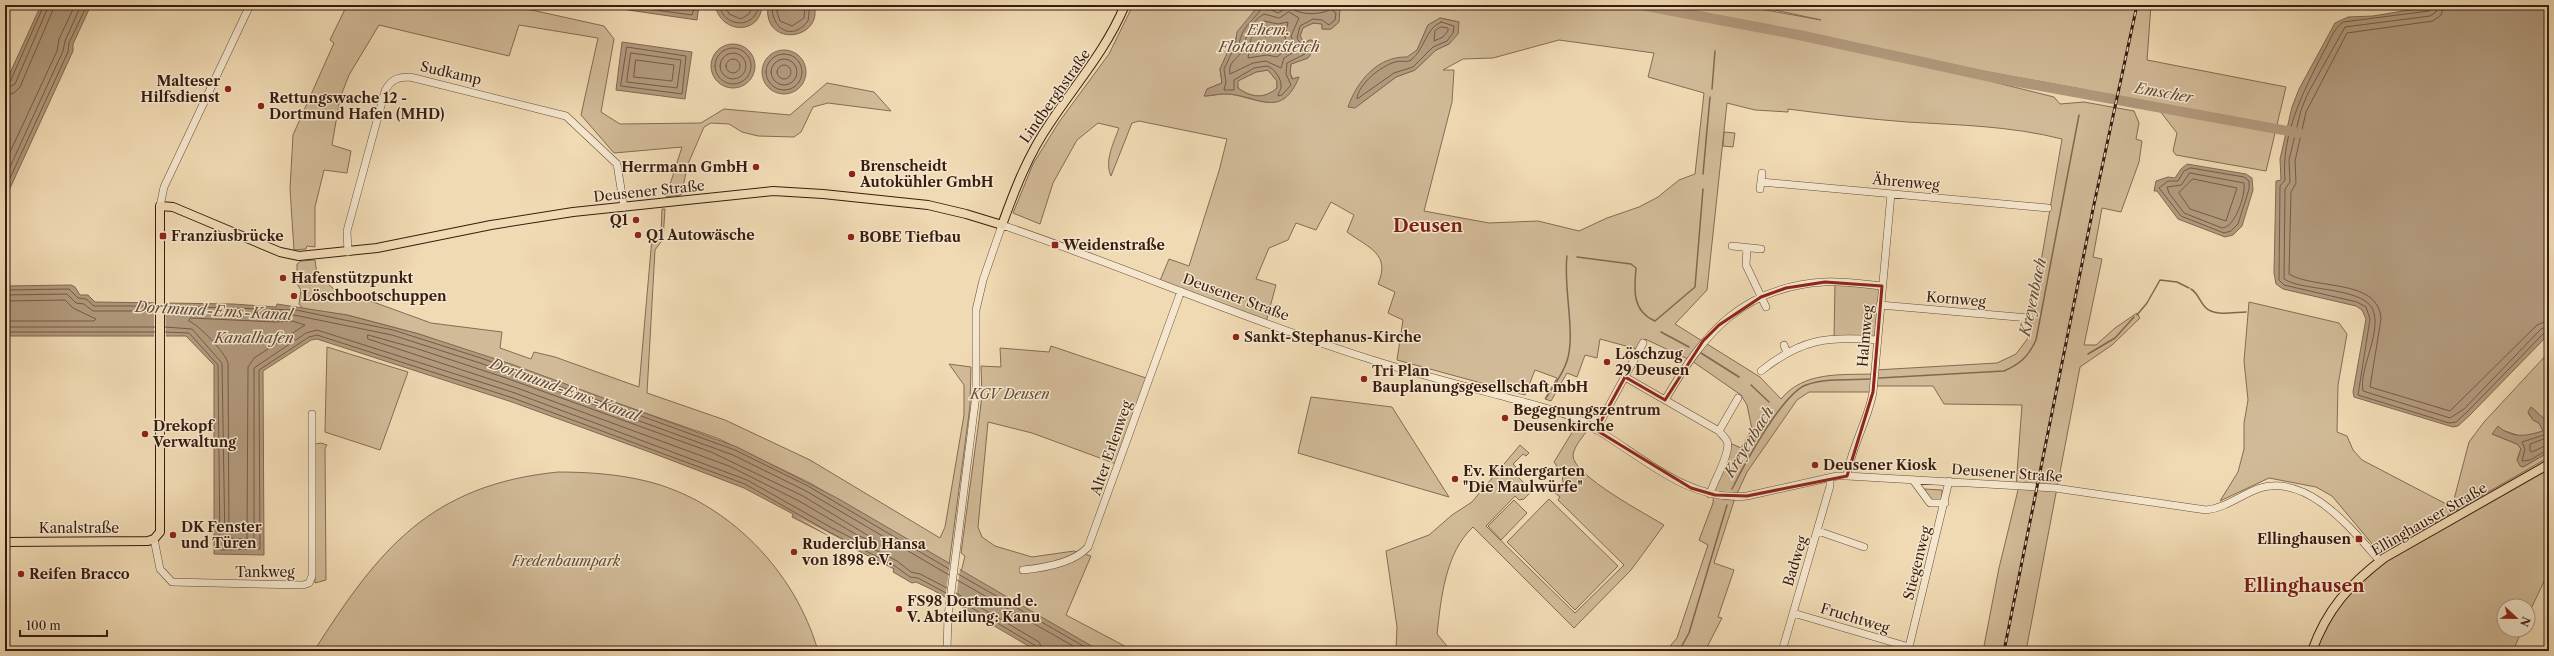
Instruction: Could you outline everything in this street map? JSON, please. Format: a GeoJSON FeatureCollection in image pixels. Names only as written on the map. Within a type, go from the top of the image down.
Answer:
{"type":"FeatureCollection","features":[{"type":"Feature","properties":{"kind":"main road","name":"Lindberghstraße"},"geometry":{"type":"LineString","coordinates":[[1002,225],[1033,151],[1050,122],[1099,55],[1125,5]]}},
{"type":"Feature","properties":{"kind":"main road","name":"Deusener Straße"},"geometry":{"type":"LineString","coordinates":[[160,206],[178,209],[290,255],[348,252],[403,245],[516,221],[624,207],[773,192],[823,194],[928,205],[966,214],[1002,225]]}},
{"type":"Feature","properties":{"kind":"main road"},"geometry":{"type":"LineString","coordinates":[[154,539],[160,532],[160,206]]}},
{"type":"Feature","properties":{"kind":"main road","name":"Ellinghauser Straße"},"geometry":{"type":"LineString","coordinates":[[2312,651],[2326,617],[2337,601],[2360,577],[2380,561],[2549,464]]}},
{"type":"Feature","properties":{"kind":"main road","name":"Kanalstraße"},"geometry":{"type":"LineString","coordinates":[[5,542],[148,541],[154,539]]}},
{"type":"Feature","properties":{"kind":"street"},"geometry":{"type":"LineString","coordinates":[[160,206],[164,187],[250,5]]}},
{"type":"Feature","properties":{"kind":"street","name":"Sudkamp"},"geometry":{"type":"LineString","coordinates":[[348,252],[347,231],[385,91],[390,82],[398,77],[410,77],[566,116],[617,164],[624,207]]}},
{"type":"Feature","properties":{"kind":"street","name":"Ährenweg"},"geometry":{"type":"LineString","coordinates":[[1762,173],[1760,185],[1891,194],[2048,208]]}},
{"type":"Feature","properties":{"kind":"street","name":"Halmweg"},"geometry":{"type":"LineString","coordinates":[[1847,476],[1849,464],[1871,402],[1891,194]]}},
{"type":"Feature","properties":{"kind":"street"},"geometry":{"type":"LineString","coordinates":[[948,651],[948,616],[976,395],[976,310],[983,280],[1002,225]]}},
{"type":"Feature","properties":{"kind":"street","name":"Deusener Straße"},"geometry":{"type":"LineString","coordinates":[[1002,225],[1384,364],[1568,415],[1596,430],[1684,485],[1710,494],[1735,498],[1830,478],[1847,476],[2055,488],[2206,510],[2218,508],[2258,489],[2284,488],[2311,495],[2324,503],[2380,561]]}},
{"type":"Feature","properties":{"kind":"street"},"geometry":{"type":"LineString","coordinates":[[1732,246],[1762,249]]}},
{"type":"Feature","properties":{"kind":"street"},"geometry":{"type":"LineString","coordinates":[[1747,248],[1746,265],[1766,307]]}},
{"type":"Feature","properties":{"kind":"street"},"geometry":{"type":"LineString","coordinates":[[1665,400],[1686,364],[1703,341],[1719,325],[1761,297],[1786,288],[1825,282],[1882,286]]}},
{"type":"Feature","properties":{"kind":"street","name":"Alter Erlenweg"},"geometry":{"type":"LineString","coordinates":[[1023,570],[1064,561],[1081,554],[1088,547],[1181,291]]}},
{"type":"Feature","properties":{"kind":"street","name":"Kornweg"},"geometry":{"type":"LineString","coordinates":[[1880,305],[2029,318]]}},
{"type":"Feature","properties":{"kind":"street"},"geometry":{"type":"LineString","coordinates":[[1761,371],[1787,353],[1810,342],[1846,338],[1877,340]]}},
{"type":"Feature","properties":{"kind":"street"},"geometry":{"type":"LineString","coordinates":[[1596,430],[1643,343]]}},
{"type":"Feature","properties":{"kind":"street"},"geometry":{"type":"LineString","coordinates":[[1784,345],[1787,353]]}},
{"type":"Feature","properties":{"kind":"street"},"geometry":{"type":"LineString","coordinates":[[1625,377],[1719,431],[1728,442],[1728,446],[1710,494]]}},
{"type":"Feature","properties":{"kind":"street"},"geometry":{"type":"LineString","coordinates":[[1719,431],[1738,398]]}},
{"type":"Feature","properties":{"kind":"street","name":"Tankweg"},"geometry":{"type":"LineString","coordinates":[[154,539],[160,569],[172,582],[303,585],[309,583],[312,576],[312,414]]}},
{"type":"Feature","properties":{"kind":"street","name":"Badweg"},"geometry":{"type":"LineString","coordinates":[[1782,651],[1818,531],[1830,486],[1830,478]]}},
{"type":"Feature","properties":{"kind":"street"},"geometry":{"type":"LineString","coordinates":[[1913,480],[1930,503],[1945,503]]}},
{"type":"Feature","properties":{"kind":"street","name":"Stiegenweg"},"geometry":{"type":"LineString","coordinates":[[1909,649],[1945,503],[1949,481]]}},
{"type":"Feature","properties":{"kind":"street"},"geometry":{"type":"LineString","coordinates":[[1818,531],[1864,547]]}},
{"type":"Feature","properties":{"kind":"street","name":"Fruchtweg"},"geometry":{"type":"LineString","coordinates":[[1793,613],[1909,649]]}},
{"type":"Feature","properties":{"kind":"highlighted area"},"geometry":{"type":"Polygon","coordinates":[[[1825,282],[1882,286],[1873,392],[1847,476],[1747,496],[1715,495],[1691,488],[1596,430],[1625,377],[1665,400],[1703,341],[1719,325],[1761,297],[1786,288],[1825,282]]]}},
{"type":"Feature","properties":{"kind":"green space"},"geometry":{"type":"Polygon","coordinates":[[[347,5],[518,7],[604,26],[614,39],[601,112],[620,124],[701,123],[724,109],[790,115],[827,83],[874,92],[891,111],[828,103],[813,107],[801,132],[794,137],[758,136],[742,132],[729,124],[711,123],[704,127],[688,164],[681,195],[666,197],[682,147],[614,153],[581,115],[598,38],[519,25],[509,56],[379,25],[349,75],[340,98],[332,145],[351,151],[347,173],[324,170],[315,207],[315,247],[307,246],[306,249],[294,250],[290,189],[293,135],[334,43],[330,40],[347,5]]]}},
{"type":"Feature","properties":{"kind":"green space"},"geometry":{"type":"Polygon","coordinates":[[[1133,5],[1259,5],[1235,39],[1235,47],[1230,47],[1220,69],[1222,83],[1207,89],[1205,96],[1229,94],[1269,102],[1278,101],[1285,98],[1292,90],[1298,77],[1293,79],[1290,73],[1291,64],[1308,58],[1319,42],[1310,40],[1304,43],[1300,36],[1303,27],[1314,23],[1322,24],[1322,29],[1331,29],[1339,22],[1332,5],[1738,5],[1821,20],[1752,5],[2151,5],[2147,60],[2286,87],[2266,171],[2176,155],[2173,151],[2177,133],[2156,106],[2076,88],[1861,49],[2054,97],[2060,104],[2084,102],[2134,111],[2139,123],[2136,139],[2142,141],[2139,162],[2121,212],[2102,208],[2093,257],[2102,259],[2084,345],[2096,345],[2115,328],[2137,313],[2140,318],[2112,345],[2080,367],[2026,651],[1983,651],[1999,568],[2019,486],[2016,486],[2022,405],[1944,404],[1933,386],[1874,386],[1873,392],[1809,392],[1797,400],[1747,472],[1735,498],[1714,563],[1734,570],[1718,617],[1722,618],[1705,651],[1666,651],[1677,638],[1708,545],[1699,540],[1713,503],[1714,487],[1732,444],[1741,448],[1752,429],[1747,405],[1741,395],[1692,361],[1645,339],[1637,349],[1600,339],[1597,358],[1585,355],[1577,377],[1567,373],[1551,401],[1545,399],[1557,378],[1535,370],[1525,395],[1397,360],[1403,320],[1388,313],[1395,292],[1378,284],[1382,265],[1376,253],[1347,232],[1354,215],[1331,202],[1316,230],[1296,223],[1288,240],[1269,248],[1256,279],[1276,285],[1266,322],[1159,283],[1169,259],[1189,266],[1219,171],[1227,139],[1139,121],[1132,123],[1111,176],[1109,170],[1109,158],[1112,145],[1119,128],[1098,123],[1077,140],[1053,183],[1040,224],[1013,213],[1033,164],[1059,122],[1109,54],[1133,5]],[[1440,18],[1428,25],[1417,50],[1364,101],[1396,77],[1415,70],[1436,50],[1449,44],[1459,22],[1440,18]],[[1559,40],[1493,58],[1463,59],[1443,70],[1454,70],[1452,102],[1424,211],[1489,223],[1538,221],[1579,231],[1607,218],[1639,207],[1658,197],[1679,180],[1695,174],[1704,93],[1648,77],[1654,53],[1559,40]],[[1727,103],[1707,290],[1675,324],[1760,377],[1781,399],[1790,390],[1801,383],[1824,376],[1875,374],[1875,370],[1997,363],[2016,354],[2028,338],[2062,139],[2024,131],[1965,125],[1892,121],[1788,109],[1788,112],[1755,110],[1727,103]]]}},
{"type":"Feature","properties":{"kind":"green space"},"geometry":{"type":"Polygon","coordinates":[[[1259,5],[1281,5],[1279,9],[1259,5]]]}},
{"type":"Feature","properties":{"kind":"green space"},"geometry":{"type":"Polygon","coordinates":[[[1290,5],[1332,5],[1302,9],[1290,5]]]}},
{"type":"Feature","properties":{"kind":"green space"},"geometry":{"type":"Polygon","coordinates":[[[1268,70],[1277,81],[1277,88],[1272,92],[1258,96],[1248,94],[1238,88],[1237,81],[1256,72],[1268,70]]]}},
{"type":"Feature","properties":{"kind":"green space"},"geometry":{"type":"Polygon","coordinates":[[[1724,132],[1735,133],[1733,147],[1723,146],[1724,132]]]}},
{"type":"Feature","properties":{"kind":"green space"},"geometry":{"type":"Polygon","coordinates":[[[662,209],[665,209],[663,239],[655,250],[647,393],[725,420],[810,460],[940,538],[945,527],[964,415],[964,385],[949,364],[971,367],[970,406],[949,565],[810,483],[717,438],[419,334],[347,315],[303,309],[299,304],[301,290],[297,284],[297,264],[301,261],[315,260],[317,275],[345,298],[354,295],[431,323],[502,332],[500,348],[531,359],[534,352],[555,357],[639,387],[652,238],[661,236],[662,209]]]}},
{"type":"Feature","properties":{"kind":"green space"},"geometry":{"type":"Polygon","coordinates":[[[1835,283],[1882,286],[1877,340],[1834,339],[1835,283]]]}},
{"type":"Feature","properties":{"kind":"green space"},"geometry":{"type":"Polygon","coordinates":[[[2249,302],[2339,323],[2347,334],[2338,385],[2337,432],[2347,436],[2353,450],[2362,460],[2452,507],[2469,442],[2484,422],[2549,352],[2549,423],[2531,407],[2528,413],[2533,420],[2539,423],[2543,431],[2523,437],[2502,430],[2492,434],[2517,444],[2521,448],[2517,460],[2523,467],[2549,452],[2549,457],[2417,533],[2387,556],[2549,464],[2549,571],[2536,598],[2496,598],[2496,638],[2519,638],[2513,651],[2312,651],[2326,617],[2384,558],[2332,496],[2316,487],[2269,478],[2220,501],[2238,472],[2244,449],[2244,423],[2248,400],[2244,361],[2249,302]]]}},
{"type":"Feature","properties":{"kind":"green space","name":"KGV Deusen"},"geometry":{"type":"Polygon","coordinates":[[[1051,346],[1149,379],[1119,465],[1032,433],[988,422],[978,527],[982,537],[995,546],[1032,557],[1074,551],[1091,556],[1066,615],[1134,651],[1100,651],[961,572],[965,556],[961,553],[982,395],[981,366],[1001,367],[1000,348],[1049,352],[1051,346]]]}},
{"type":"Feature","properties":{"kind":"green space"},"geometry":{"type":"Polygon","coordinates":[[[327,347],[408,372],[380,450],[325,432],[327,347]]]}},
{"type":"Feature","properties":{"kind":"green space"},"geometry":{"type":"Polygon","coordinates":[[[1311,397],[1392,407],[1449,497],[1298,453],[1311,397]]]}},
{"type":"Feature","properties":{"kind":"green space"},"geometry":{"type":"Polygon","coordinates":[[[1576,426],[1586,432],[1573,453],[1576,464],[1597,484],[1664,525],[1631,570],[1574,628],[1473,527],[1456,550],[1450,563],[1440,606],[1437,634],[1451,651],[1396,651],[1397,627],[1386,551],[1429,535],[1452,515],[1472,502],[1520,445],[1529,453],[1526,456],[1523,454],[1513,464],[1516,467],[1512,471],[1532,491],[1524,499],[1519,500],[1515,496],[1486,526],[1575,613],[1624,565],[1558,500],[1560,497],[1554,492],[1563,483],[1562,474],[1554,462],[1576,426]]]}},
{"type":"Feature","properties":{"kind":"green space"},"geometry":{"type":"Polygon","coordinates":[[[321,443],[327,445],[325,448],[326,580],[315,583],[315,444],[321,443]]]}},
{"type":"Feature","properties":{"kind":"green space","name":"Fredenbaumpark"},"geometry":{"type":"Polygon","coordinates":[[[558,472],[602,474],[646,481],[676,491],[704,505],[730,522],[754,544],[775,567],[793,594],[807,622],[818,651],[314,651],[362,582],[386,553],[412,528],[442,507],[475,491],[513,479],[558,472]]]}},
{"type":"Feature","properties":{"kind":"green space"},"geometry":{"type":"Polygon","coordinates":[[[1924,489],[1942,490],[1942,500],[1931,500],[1924,489]]]}},
{"type":"Feature","properties":{"kind":"green space"},"geometry":{"type":"Polygon","coordinates":[[[1549,499],[1618,566],[1575,610],[1507,542],[1549,499]]]}},
{"type":"Feature","properties":{"kind":"green space"},"geometry":{"type":"Polygon","coordinates":[[[1514,500],[1527,513],[1501,540],[1488,526],[1514,500]]]}},
{"type":"Feature","properties":{"kind":"water"},"geometry":{"type":"Polygon","coordinates":[[[41,5],[91,5],[73,44],[73,51],[5,199],[5,84],[41,5]]]}},
{"type":"Feature","properties":{"kind":"water"},"geometry":{"type":"Polygon","coordinates":[[[628,5],[699,5],[697,20],[628,10],[628,5]]]}},
{"type":"Feature","properties":{"kind":"water"},"geometry":{"type":"Polygon","coordinates":[[[715,5],[762,5],[760,15],[755,22],[740,28],[725,22],[719,15],[715,5]]]}},
{"type":"Feature","properties":{"kind":"water"},"geometry":{"type":"Polygon","coordinates":[[[768,5],[814,5],[815,17],[810,26],[802,32],[792,35],[783,34],[774,28],[769,19],[768,5]]]}},
{"type":"Feature","properties":{"kind":"water","name":"Ehem. Flotationsteich"},"geometry":{"type":"Polygon","coordinates":[[[1259,5],[1278,9],[1281,5],[1308,9],[1330,7],[1340,9],[1339,22],[1331,29],[1322,29],[1322,24],[1313,23],[1303,28],[1300,36],[1304,43],[1310,40],[1319,42],[1308,58],[1291,64],[1290,73],[1292,79],[1299,77],[1292,90],[1285,98],[1278,102],[1260,101],[1229,94],[1204,96],[1207,89],[1222,83],[1220,69],[1230,47],[1235,47],[1237,32],[1259,5]],[[1268,70],[1256,72],[1238,81],[1238,88],[1248,94],[1258,96],[1272,92],[1277,88],[1277,81],[1268,70]]]}},
{"type":"Feature","properties":{"kind":"water"},"geometry":{"type":"Polygon","coordinates":[[[2439,5],[2549,5],[2549,334],[2470,415],[2458,426],[2453,427],[2354,397],[2353,392],[2366,319],[2362,310],[2356,306],[2283,289],[2276,284],[2274,273],[2276,181],[2281,180],[2280,159],[2292,107],[2299,89],[2335,23],[2348,17],[2373,16],[2439,5]]]}},
{"type":"Feature","properties":{"kind":"water"},"geometry":{"type":"Polygon","coordinates":[[[1440,18],[1459,22],[1458,34],[1449,44],[1436,50],[1415,70],[1396,77],[1355,108],[1348,107],[1357,88],[1370,72],[1387,61],[1407,57],[1417,50],[1428,25],[1440,18]]]}},
{"type":"Feature","properties":{"kind":"water"},"geometry":{"type":"Polygon","coordinates":[[[622,42],[692,52],[685,99],[616,90],[622,42]]]}},
{"type":"Feature","properties":{"kind":"water"},"geometry":{"type":"Polygon","coordinates":[[[737,44],[749,50],[754,58],[754,74],[749,82],[741,87],[729,88],[717,82],[712,74],[711,62],[717,50],[725,45],[737,44]]]}},
{"type":"Feature","properties":{"kind":"water"},"geometry":{"type":"Polygon","coordinates":[[[780,50],[788,50],[797,53],[803,59],[806,72],[805,81],[797,91],[788,94],[780,94],[771,91],[765,85],[762,76],[762,68],[765,59],[771,53],[780,50]]]}},
{"type":"Feature","properties":{"kind":"water"},"geometry":{"type":"Polygon","coordinates":[[[2187,164],[2246,174],[2252,178],[2253,190],[2242,226],[2233,235],[2225,237],[2178,219],[2157,191],[2154,191],[2156,181],[2168,177],[2175,178],[2181,169],[2187,164]]]}},
{"type":"Feature","properties":{"kind":"water"},"geometry":{"type":"Polygon","coordinates":[[[71,285],[75,287],[80,295],[88,295],[95,302],[233,304],[276,307],[277,304],[347,315],[419,334],[511,364],[737,447],[837,498],[1100,651],[1037,651],[933,590],[916,582],[912,583],[893,572],[894,569],[792,517],[793,514],[744,488],[512,402],[317,339],[311,340],[263,371],[264,555],[214,554],[214,365],[186,336],[5,336],[5,286],[71,285]]]}},
{"type":"Feature","properties":{"kind":"water"},"geometry":{"type":"Polygon","coordinates":[[[2531,407],[2549,423],[2549,452],[2523,467],[2520,466],[2517,460],[2521,449],[2517,444],[2492,434],[2498,426],[2514,435],[2525,435],[2543,431],[2539,423],[2533,420],[2528,412],[2531,407]]]}},
{"type":"Feature","properties":{"kind":"pier"},"geometry":{"type":"Polygon","coordinates":[[[154,300],[165,300],[166,338],[154,338],[154,300]]]}},
{"type":"Feature","properties":{"kind":"pier"},"geometry":{"type":"Polygon","coordinates":[[[796,516],[846,542],[852,546],[851,549],[796,516]]]}},
{"type":"Feature","properties":{"kind":"pier"},"geometry":{"type":"Polygon","coordinates":[[[950,563],[960,569],[955,605],[945,600],[950,563]]]}},
{"type":"Feature","properties":{"kind":"waterway","name":"Emscher"},"geometry":{"type":"LineString","coordinates":[[1641,5],[1799,35],[1991,77],[2299,133]]}},
{"type":"Feature","properties":{"kind":"waterway"},"geometry":{"type":"LineString","coordinates":[[1712,89],[1715,51]]}},
{"type":"Feature","properties":{"kind":"waterway"},"geometry":{"type":"LineString","coordinates":[[1703,174],[1710,97]]}},
{"type":"Feature","properties":{"kind":"waterway","name":"Kreyenbach"},"geometry":{"type":"LineString","coordinates":[[1879,378],[2004,371],[2015,366],[2027,355],[2036,340],[2079,115]]}},
{"type":"Feature","properties":{"kind":"waterway"},"geometry":{"type":"LineString","coordinates":[[1577,257],[1631,264],[1636,268],[1635,292],[1638,306],[1647,317],[1655,321],[1695,287],[1703,189]]}},
{"type":"Feature","properties":{"kind":"waterway"},"geometry":{"type":"LineString","coordinates":[[1546,398],[1563,371],[1569,350],[1570,324],[1566,268],[1567,256]]}},
{"type":"Feature","properties":{"kind":"waterway"},"geometry":{"type":"LineString","coordinates":[[2137,315],[2147,303],[2160,280],[2177,282],[2189,288]]}},
{"type":"Feature","properties":{"kind":"waterway"},"geometry":{"type":"LineString","coordinates":[[2191,289],[2196,293],[2203,305],[2209,310],[2219,313],[2246,312]]}},
{"type":"Feature","properties":{"kind":"waterway"},"geometry":{"type":"LineString","coordinates":[[2088,354],[2115,338],[2134,317]]}},
{"type":"Feature","properties":{"kind":"waterway"},"geometry":{"type":"LineString","coordinates":[[1661,332],[1689,347]]}},
{"type":"Feature","properties":{"kind":"waterway"},"geometry":{"type":"LineString","coordinates":[[1701,353],[1739,377]]}},
{"type":"Feature","properties":{"kind":"waterway","name":"Kreyenbach"},"geometry":{"type":"LineString","coordinates":[[1732,489],[1764,431],[1796,391],[1806,385],[1821,381],[1871,379]]}},
{"type":"Feature","properties":{"kind":"waterway"},"geometry":{"type":"LineString","coordinates":[[1751,385],[1769,402]]}},
{"type":"Feature","properties":{"kind":"waterway","name":"Kreyenbach"},"geometry":{"type":"LineString","coordinates":[[1679,651],[1689,633],[1727,505]]}},
{"type":"Feature","properties":{"kind":"railway"},"geometry":{"type":"LineString","coordinates":[[2004,651],[2093,209],[2137,5]]}},
{"type":"Feature","properties":{"kind":"place","name":"Malteser Hilfsdienst"},"geometry":{"type":"Point","coordinates":[228,89]}},
{"type":"Feature","properties":{"kind":"place","name":"Rettungswache 12 - Dortmund Hafen (MHD)"},"geometry":{"type":"Point","coordinates":[261,106]}},
{"type":"Feature","properties":{"kind":"place","name":"Herrmann GmbH"},"geometry":{"type":"Point","coordinates":[756,167]}},
{"type":"Feature","properties":{"kind":"place","name":"Brenscheidt Autokühler GmbH"},"geometry":{"type":"Point","coordinates":[852,174]}},
{"type":"Feature","properties":{"kind":"place","name":"Q1"},"geometry":{"type":"Point","coordinates":[636,220]}},
{"type":"Feature","properties":{"kind":"place","name":"Q1 Autowäsche"},"geometry":{"type":"Point","coordinates":[638,235]}},
{"type":"Feature","properties":{"kind":"place","name":"Franziusbrücke"},"geometry":{"type":"Point","coordinates":[163,236]}},
{"type":"Feature","properties":{"kind":"place","name":"BOBE Tiefbau"},"geometry":{"type":"Point","coordinates":[851,237]}},
{"type":"Feature","properties":{"kind":"place","name":"Weidenstraße"},"geometry":{"type":"Point","coordinates":[1055,245]}},
{"type":"Feature","properties":{"kind":"place","name":"Hafenstützpunkt"},"geometry":{"type":"Point","coordinates":[283,278]}},
{"type":"Feature","properties":{"kind":"place","name":"Löschbootschuppen"},"geometry":{"type":"Point","coordinates":[294,296]}},
{"type":"Feature","properties":{"kind":"place","name":"Sankt-Stephanus-Kirche"},"geometry":{"type":"Point","coordinates":[1236,337]}},
{"type":"Feature","properties":{"kind":"place","name":"Löschzug 29 Deusen"},"geometry":{"type":"Point","coordinates":[1607,362]}},
{"type":"Feature","properties":{"kind":"place","name":"Tri Plan Bauplanungsgesellschaft mbH"},"geometry":{"type":"Point","coordinates":[1364,379]}},
{"type":"Feature","properties":{"kind":"place","name":"Begegnungszentrum Deusenkirche"},"geometry":{"type":"Point","coordinates":[1505,418]}},
{"type":"Feature","properties":{"kind":"place","name":"Drekopf Verwaltung"},"geometry":{"type":"Point","coordinates":[145,434]}},
{"type":"Feature","properties":{"kind":"place","name":"Deusener Kiosk"},"geometry":{"type":"Point","coordinates":[1815,465]}},
{"type":"Feature","properties":{"kind":"place","name":"Ev. Kindergarten \"Die Maulwürfe\""},"geometry":{"type":"Point","coordinates":[1455,479]}},
{"type":"Feature","properties":{"kind":"place","name":"DK Fenster und Türen"},"geometry":{"type":"Point","coordinates":[173,535]}},
{"type":"Feature","properties":{"kind":"place","name":"Ellinghausen"},"geometry":{"type":"Point","coordinates":[2359,539]}},
{"type":"Feature","properties":{"kind":"place","name":"Ruderclub Hansa von 1898 e.V."},"geometry":{"type":"Point","coordinates":[794,552]}},
{"type":"Feature","properties":{"kind":"place","name":"Reifen Bracco"},"geometry":{"type":"Point","coordinates":[21,574]}},
{"type":"Feature","properties":{"kind":"place","name":"FS98 Dortmund e. V. Abteilung: Kanu"},"geometry":{"type":"Point","coordinates":[899,609]}},
{"type":"Feature","properties":{"kind":"district","name":"Deusen"},"geometry":{"type":"Point","coordinates":[1428,226]}},
{"type":"Feature","properties":{"kind":"district","name":"Ellinghausen"},"geometry":{"type":"Point","coordinates":[2304,586]}},
{"type":"Feature","properties":{"kind":"water label","name":"Dortmund-Ems-Kanal"},"geometry":{"type":"Point","coordinates":[214,311]}},
{"type":"Feature","properties":{"kind":"water label","name":"Kanalhafen"},"geometry":{"type":"Point","coordinates":[254,338]}},
{"type":"Feature","properties":{"kind":"water label","name":"Dortmund-Ems-Kanal"},"geometry":{"type":"Point","coordinates":[565,390]}}]}
